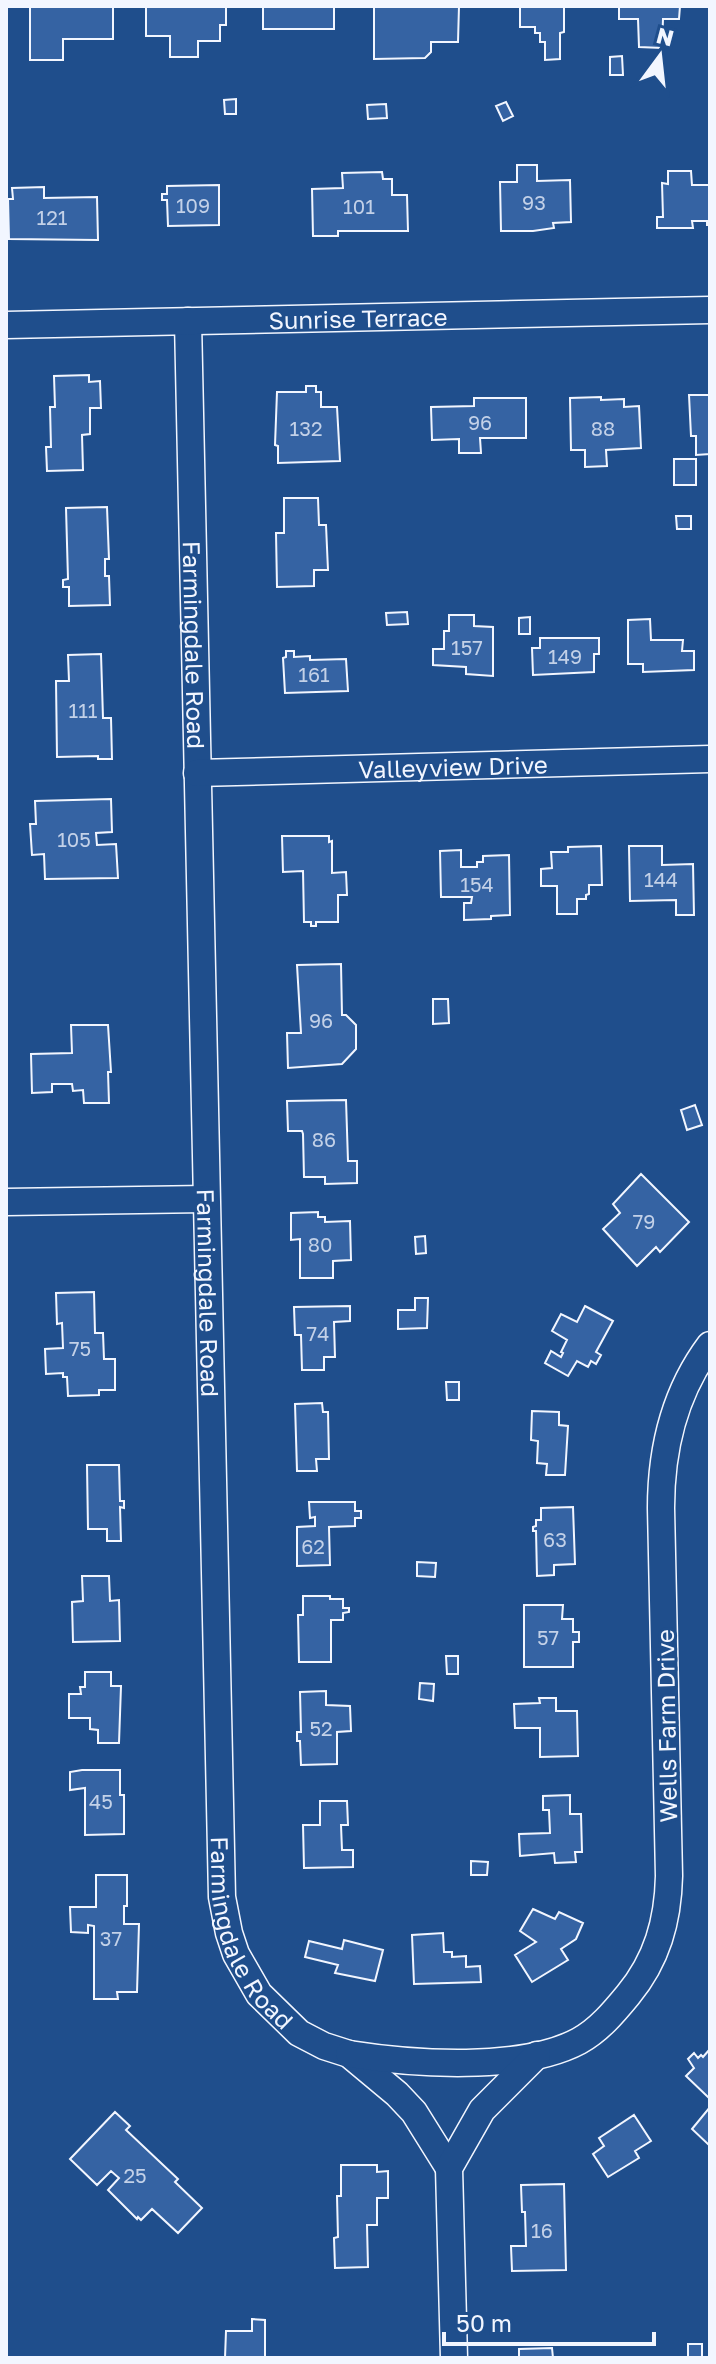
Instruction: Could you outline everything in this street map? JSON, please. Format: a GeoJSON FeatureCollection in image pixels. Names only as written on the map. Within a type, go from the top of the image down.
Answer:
{"type":"FeatureCollection","features":[{"type":"Feature","properties":{"kind":"street","name":"Sunrise Terrace"},"geometry":{"type":"LineString","coordinates":[[6,325],[710,310]]}},
{"type":"Feature","properties":{"kind":"street","name":"Farmingdale Road"},"geometry":{"type":"LineString","coordinates":[[188,321],[220,1863],[224,1909],[236,1954],[266,2002],[299,2033],[349,2054],[414,2112],[449,2168]]}},
{"type":"Feature","properties":{"kind":"street","name":"Valleyview Drive"},"geometry":{"type":"LineString","coordinates":[[197,773],[710,759]]}},
{"type":"Feature","properties":{"kind":"street"},"geometry":{"type":"LineString","coordinates":[[6,1202],[206,1199]]}},
{"type":"Feature","properties":{"kind":"street","name":"Wells Farm Drive"},"geometry":{"type":"LineString","coordinates":[[349,2054],[390,2060],[450,2062],[506,2060],[537,2055],[573,2044],[604,2022],[643,1974],[662,1934],[669,1876],[662,1479],[666,1442],[676,1408],[710,1345]]}},
{"type":"Feature","properties":{"kind":"street","name":"Wells Farm Drive"},"geometry":{"type":"LineString","coordinates":[[449,2168],[482,2110],[537,2055]]}},
{"type":"Feature","properties":{"kind":"street"},"geometry":{"type":"LineString","coordinates":[[449,2168],[454,2358]]}},
{"type":"Feature","properties":{"kind":"building"},"geometry":{"type":"Polygon","coordinates":[[[30,6],[113,6],[113,39],[63,39],[63,60],[30,60],[30,6]]]}},
{"type":"Feature","properties":{"kind":"building"},"geometry":{"type":"Polygon","coordinates":[[[146,6],[226,6],[226,25],[220,25],[220,41],[198,41],[198,57],[170,57],[170,36],[146,36],[146,6]]]}},
{"type":"Feature","properties":{"kind":"building"},"geometry":{"type":"Polygon","coordinates":[[[263,6],[334,6],[334,29],[263,29],[263,6]]]}},
{"type":"Feature","properties":{"kind":"building"},"geometry":{"type":"Polygon","coordinates":[[[374,6],[459,6],[458,42],[431,42],[431,52],[425,58],[374,59],[374,6]]]}},
{"type":"Feature","properties":{"kind":"building"},"geometry":{"type":"Polygon","coordinates":[[[520,6],[564,6],[560,59],[545,60],[545,42],[540,42],[540,33],[535,33],[535,27],[520,27],[520,6]]]}},
{"type":"Feature","properties":{"kind":"building"},"geometry":{"type":"Polygon","coordinates":[[[619,6],[680,6],[679,19],[663,19],[662,48],[639,47],[638,19],[619,19],[619,6]]]}},
{"type":"Feature","properties":{"kind":"building"},"geometry":{"type":"Polygon","coordinates":[[[622,56],[623,75],[610,75],[610,57],[622,56]]]}},
{"type":"Feature","properties":{"kind":"building"},"geometry":{"type":"Polygon","coordinates":[[[236,99],[236,114],[225,114],[224,100],[236,99]]]}},
{"type":"Feature","properties":{"kind":"building"},"geometry":{"type":"Polygon","coordinates":[[[506,102],[513,116],[503,121],[496,106],[506,102]]]}},
{"type":"Feature","properties":{"kind":"building"},"geometry":{"type":"Polygon","coordinates":[[[386,104],[387,118],[368,119],[367,105],[386,104]]]}},
{"type":"Feature","properties":{"kind":"building"},"geometry":{"type":"Polygon","coordinates":[[[517,165],[537,165],[537,181],[570,180],[571,222],[553,223],[554,228],[533,231],[501,231],[500,182],[517,182],[517,165]]]}},
{"type":"Feature","properties":{"kind":"building"},"geometry":{"type":"Polygon","coordinates":[[[668,171],[691,171],[692,185],[710,185],[710,225],[707,221],[692,221],[693,228],[657,228],[657,217],[663,217],[662,183],[668,184],[668,171]]]}},
{"type":"Feature","properties":{"kind":"building"},"geometry":{"type":"Polygon","coordinates":[[[382,172],[383,179],[392,179],[392,195],[407,195],[408,231],[338,231],[338,236],[313,236],[312,189],[343,188],[342,173],[382,172]]]}},
{"type":"Feature","properties":{"kind":"building"},"geometry":{"type":"Polygon","coordinates":[[[219,185],[219,225],[168,226],[167,200],[162,200],[162,194],[167,194],[167,186],[219,185]]]}},
{"type":"Feature","properties":{"kind":"building"},"geometry":{"type":"Polygon","coordinates":[[[44,187],[44,198],[97,197],[98,240],[9,239],[8,199],[13,199],[12,188],[44,187]]]}},
{"type":"Feature","properties":{"kind":"building"},"geometry":{"type":"Polygon","coordinates":[[[89,375],[89,382],[100,381],[101,408],[90,408],[90,434],[82,435],[83,470],[47,471],[46,447],[51,447],[50,407],[55,407],[54,376],[89,375]]]}},
{"type":"Feature","properties":{"kind":"building"},"geometry":{"type":"Polygon","coordinates":[[[306,386],[316,386],[316,392],[321,392],[321,407],[337,407],[340,461],[278,463],[278,446],[275,445],[277,392],[306,392],[306,386]]]}},
{"type":"Feature","properties":{"kind":"building"},"geometry":{"type":"Polygon","coordinates":[[[689,395],[710,395],[710,454],[696,455],[696,436],[691,436],[689,395]]]}},
{"type":"Feature","properties":{"kind":"building"},"geometry":{"type":"Polygon","coordinates":[[[601,397],[601,400],[624,399],[624,407],[639,406],[641,448],[606,450],[607,466],[585,467],[585,450],[571,450],[570,398],[601,397]]]}},
{"type":"Feature","properties":{"kind":"building"},"geometry":{"type":"Polygon","coordinates":[[[474,398],[526,398],[526,438],[480,438],[481,453],[459,453],[459,439],[432,440],[431,407],[474,406],[474,398]]]}},
{"type":"Feature","properties":{"kind":"building"},"geometry":{"type":"Polygon","coordinates":[[[674,459],[696,459],[696,485],[674,485],[674,459]]]}},
{"type":"Feature","properties":{"kind":"building"},"geometry":{"type":"Polygon","coordinates":[[[284,498],[318,498],[319,525],[326,525],[328,570],[314,570],[314,586],[277,587],[276,533],[284,533],[284,498]]]}},
{"type":"Feature","properties":{"kind":"building"},"geometry":{"type":"Polygon","coordinates":[[[107,507],[109,559],[105,559],[105,576],[109,576],[110,605],[69,606],[69,587],[63,587],[63,580],[68,579],[66,508],[107,507]]]}},
{"type":"Feature","properties":{"kind":"building"},"geometry":{"type":"Polygon","coordinates":[[[676,516],[691,516],[691,529],[677,529],[676,516]]]}},
{"type":"Feature","properties":{"kind":"building"},"geometry":{"type":"Polygon","coordinates":[[[407,612],[408,624],[387,625],[386,613],[407,612]]]}},
{"type":"Feature","properties":{"kind":"building"},"geometry":{"type":"Polygon","coordinates":[[[449,615],[474,615],[474,626],[493,627],[493,676],[466,674],[466,667],[433,665],[433,649],[444,649],[444,631],[449,631],[449,615]]]}},
{"type":"Feature","properties":{"kind":"building"},"geometry":{"type":"Polygon","coordinates":[[[530,617],[530,634],[519,634],[519,618],[530,617]]]}},
{"type":"Feature","properties":{"kind":"building"},"geometry":{"type":"Polygon","coordinates":[[[650,619],[651,640],[683,640],[682,651],[694,651],[694,670],[643,672],[643,664],[628,664],[628,620],[650,619]]]}},
{"type":"Feature","properties":{"kind":"building"},"geometry":{"type":"Polygon","coordinates":[[[540,638],[599,638],[599,654],[594,654],[594,672],[533,675],[532,648],[540,648],[540,638]]]}},
{"type":"Feature","properties":{"kind":"building"},"geometry":{"type":"Polygon","coordinates":[[[286,651],[294,651],[294,657],[310,656],[310,660],[346,659],[348,691],[285,693],[283,658],[286,651]]]}},
{"type":"Feature","properties":{"kind":"building"},"geometry":{"type":"Polygon","coordinates":[[[101,654],[103,718],[111,718],[112,759],[98,759],[98,756],[57,757],[56,681],[69,681],[68,655],[101,654]]]}},
{"type":"Feature","properties":{"kind":"building"},"geometry":{"type":"Polygon","coordinates":[[[111,799],[112,832],[96,833],[97,845],[116,844],[118,878],[45,879],[44,854],[32,855],[30,824],[36,824],[35,801],[111,799]]]}},
{"type":"Feature","properties":{"kind":"building"},"geometry":{"type":"Polygon","coordinates":[[[282,836],[329,836],[329,842],[332,841],[332,873],[346,872],[347,895],[338,895],[338,922],[316,922],[316,926],[311,926],[311,922],[304,922],[303,871],[283,872],[282,836]]]}},
{"type":"Feature","properties":{"kind":"building"},"geometry":{"type":"Polygon","coordinates":[[[601,846],[602,885],[589,885],[586,899],[577,899],[577,914],[557,914],[557,886],[541,886],[541,869],[552,868],[551,852],[568,852],[568,847],[601,846]]]}},
{"type":"Feature","properties":{"kind":"building"},"geometry":{"type":"Polygon","coordinates":[[[629,846],[662,846],[662,865],[693,864],[694,915],[676,915],[676,900],[630,901],[629,846]]]}},
{"type":"Feature","properties":{"kind":"building"},"geometry":{"type":"Polygon","coordinates":[[[461,850],[461,867],[477,867],[477,862],[483,862],[483,856],[509,855],[510,915],[464,920],[464,903],[471,903],[472,897],[441,897],[440,851],[461,850]]]}},
{"type":"Feature","properties":{"kind":"building"},"geometry":{"type":"Polygon","coordinates":[[[341,964],[342,1015],[356,1025],[356,1049],[342,1064],[288,1068],[287,1033],[301,1033],[297,965],[341,964]]]}},
{"type":"Feature","properties":{"kind":"building"},"geometry":{"type":"Polygon","coordinates":[[[433,999],[448,999],[449,1023],[433,1024],[433,999]]]}},
{"type":"Feature","properties":{"kind":"building"},"geometry":{"type":"Polygon","coordinates":[[[71,1025],[108,1025],[109,1103],[84,1103],[83,1090],[73,1091],[72,1084],[52,1084],[52,1092],[32,1093],[31,1054],[72,1053],[71,1025]]]}},
{"type":"Feature","properties":{"kind":"building"},"geometry":{"type":"Polygon","coordinates":[[[346,1100],[348,1161],[357,1161],[357,1183],[325,1184],[325,1177],[304,1177],[303,1134],[302,1131],[288,1131],[287,1101],[346,1100]]]}},
{"type":"Feature","properties":{"kind":"building"},"geometry":{"type":"Polygon","coordinates":[[[695,1105],[702,1125],[687,1130],[681,1110],[695,1105]]]}},
{"type":"Feature","properties":{"kind":"building"},"geometry":{"type":"Polygon","coordinates":[[[641,1174],[689,1222],[660,1252],[656,1247],[637,1266],[603,1229],[620,1213],[613,1204],[641,1174]]]}},
{"type":"Feature","properties":{"kind":"building"},"geometry":{"type":"Polygon","coordinates":[[[318,1212],[318,1217],[325,1217],[325,1222],[350,1221],[351,1260],[333,1261],[333,1278],[300,1278],[300,1239],[291,1240],[291,1213],[318,1212]]]}},
{"type":"Feature","properties":{"kind":"building"},"geometry":{"type":"Polygon","coordinates":[[[425,1236],[426,1253],[416,1254],[415,1237],[425,1236]]]}},
{"type":"Feature","properties":{"kind":"building"},"geometry":{"type":"Polygon","coordinates":[[[94,1292],[95,1333],[103,1333],[104,1359],[115,1359],[115,1390],[99,1390],[99,1395],[68,1396],[67,1377],[63,1377],[63,1373],[46,1374],[45,1349],[63,1348],[62,1323],[57,1324],[56,1293],[94,1292]]]}},
{"type":"Feature","properties":{"kind":"building"},"geometry":{"type":"Polygon","coordinates":[[[415,1298],[428,1298],[427,1328],[398,1329],[398,1310],[415,1310],[415,1298]]]}},
{"type":"Feature","properties":{"kind":"building"},"geometry":{"type":"Polygon","coordinates":[[[350,1306],[350,1321],[334,1322],[335,1357],[324,1357],[324,1370],[302,1370],[301,1335],[295,1335],[294,1307],[350,1306]]]}},
{"type":"Feature","properties":{"kind":"building"},"geometry":{"type":"Polygon","coordinates":[[[585,1306],[613,1321],[596,1352],[601,1355],[596,1364],[591,1361],[588,1367],[577,1361],[568,1376],[545,1363],[551,1351],[561,1357],[567,1340],[552,1331],[561,1314],[577,1322],[585,1306]]]}},
{"type":"Feature","properties":{"kind":"building"},"geometry":{"type":"Polygon","coordinates":[[[446,1382],[459,1382],[459,1400],[447,1400],[446,1382]]]}},
{"type":"Feature","properties":{"kind":"building"},"geometry":{"type":"Polygon","coordinates":[[[322,1403],[323,1412],[328,1412],[329,1459],[316,1459],[317,1471],[297,1471],[295,1404],[322,1403]]]}},
{"type":"Feature","properties":{"kind":"building"},"geometry":{"type":"Polygon","coordinates":[[[532,1411],[559,1412],[559,1425],[568,1426],[565,1475],[546,1475],[547,1464],[537,1463],[538,1441],[531,1440],[532,1411]]]}},
{"type":"Feature","properties":{"kind":"building"},"geometry":{"type":"Polygon","coordinates":[[[87,1465],[119,1465],[120,1501],[124,1501],[124,1508],[120,1507],[121,1541],[107,1541],[107,1529],[88,1529],[87,1465]]]}},
{"type":"Feature","properties":{"kind":"building"},"geometry":{"type":"Polygon","coordinates":[[[309,1502],[355,1502],[355,1511],[361,1511],[361,1518],[355,1518],[355,1526],[329,1527],[330,1565],[297,1566],[297,1527],[315,1526],[315,1517],[310,1518],[309,1502]]]}},
{"type":"Feature","properties":{"kind":"building"},"geometry":{"type":"Polygon","coordinates":[[[573,1507],[575,1564],[554,1565],[554,1575],[537,1576],[536,1531],[533,1527],[536,1520],[541,1520],[541,1508],[573,1507]]]}},
{"type":"Feature","properties":{"kind":"building"},"geometry":{"type":"Polygon","coordinates":[[[417,1562],[436,1563],[435,1577],[417,1576],[417,1562]]]}},
{"type":"Feature","properties":{"kind":"building"},"geometry":{"type":"Polygon","coordinates":[[[82,1576],[109,1576],[110,1601],[119,1600],[120,1641],[73,1642],[72,1602],[83,1601],[82,1576]]]}},
{"type":"Feature","properties":{"kind":"building"},"geometry":{"type":"Polygon","coordinates":[[[303,1596],[343,1599],[343,1608],[349,1608],[349,1612],[343,1613],[343,1620],[331,1620],[331,1662],[299,1662],[298,1615],[303,1615],[303,1596]]]}},
{"type":"Feature","properties":{"kind":"building"},"geometry":{"type":"Polygon","coordinates":[[[524,1605],[563,1605],[562,1619],[573,1619],[573,1632],[579,1632],[579,1642],[573,1642],[573,1667],[524,1667],[524,1605]]]}},
{"type":"Feature","properties":{"kind":"building"},"geometry":{"type":"Polygon","coordinates":[[[446,1656],[458,1656],[458,1674],[447,1674],[446,1656]]]}},
{"type":"Feature","properties":{"kind":"building"},"geometry":{"type":"Polygon","coordinates":[[[85,1672],[111,1672],[111,1686],[121,1686],[119,1743],[98,1743],[98,1730],[90,1729],[90,1718],[69,1718],[69,1694],[81,1694],[80,1687],[85,1687],[85,1672]]]}},
{"type":"Feature","properties":{"kind":"building"},"geometry":{"type":"Polygon","coordinates":[[[420,1683],[434,1684],[433,1701],[419,1699],[420,1683]]]}},
{"type":"Feature","properties":{"kind":"building"},"geometry":{"type":"Polygon","coordinates":[[[326,1691],[326,1705],[350,1706],[351,1731],[337,1732],[337,1764],[301,1765],[300,1741],[297,1741],[297,1732],[301,1732],[300,1692],[326,1691]]]}},
{"type":"Feature","properties":{"kind":"building"},"geometry":{"type":"Polygon","coordinates":[[[539,1698],[556,1698],[556,1711],[577,1711],[578,1756],[540,1757],[540,1728],[515,1728],[514,1704],[540,1703],[539,1698]]]}},
{"type":"Feature","properties":{"kind":"building"},"geometry":{"type":"Polygon","coordinates":[[[120,1770],[120,1795],[124,1795],[124,1834],[85,1835],[85,1788],[70,1790],[70,1772],[120,1770]]]}},
{"type":"Feature","properties":{"kind":"building"},"geometry":{"type":"Polygon","coordinates":[[[570,1795],[570,1814],[581,1814],[582,1852],[575,1852],[576,1862],[555,1863],[554,1853],[520,1856],[519,1834],[550,1833],[549,1810],[543,1810],[543,1796],[570,1795]]]}},
{"type":"Feature","properties":{"kind":"building"},"geometry":{"type":"Polygon","coordinates":[[[320,1801],[347,1801],[348,1825],[341,1825],[342,1850],[353,1850],[353,1867],[304,1868],[303,1825],[320,1825],[320,1801]]]}},
{"type":"Feature","properties":{"kind":"building"},"geometry":{"type":"Polygon","coordinates":[[[471,1861],[488,1862],[487,1875],[471,1875],[471,1861]]]}},
{"type":"Feature","properties":{"kind":"building"},"geometry":{"type":"Polygon","coordinates":[[[96,1875],[127,1875],[124,1924],[139,1924],[137,1992],[117,1992],[118,1999],[94,1999],[94,1926],[88,1925],[88,1933],[71,1932],[70,1907],[96,1907],[96,1875]]]}},
{"type":"Feature","properties":{"kind":"building"},"geometry":{"type":"Polygon","coordinates":[[[533,1909],[555,1919],[559,1912],[583,1923],[576,1939],[561,1949],[568,1960],[532,1982],[515,1955],[536,1942],[520,1931],[533,1909]]]}},
{"type":"Feature","properties":{"kind":"building"},"geometry":{"type":"Polygon","coordinates":[[[443,1933],[444,1952],[452,1952],[452,1957],[466,1956],[466,1967],[480,1966],[481,1982],[414,1984],[412,1935],[443,1933]]]}},
{"type":"Feature","properties":{"kind":"building"},"geometry":{"type":"Polygon","coordinates":[[[344,1940],[383,1950],[375,1981],[335,1973],[338,1965],[305,1957],[309,1941],[342,1949],[344,1940]]]}},
{"type":"Feature","properties":{"kind":"building"},"geometry":{"type":"Polygon","coordinates":[[[710,2049],[709,2098],[686,2076],[694,2068],[688,2059],[694,2053],[698,2058],[703,2057],[710,2049]]]}},
{"type":"Feature","properties":{"kind":"building"},"geometry":{"type":"Polygon","coordinates":[[[710,2107],[710,2146],[692,2129],[710,2107]]]}},
{"type":"Feature","properties":{"kind":"building"},"geometry":{"type":"Polygon","coordinates":[[[115,2112],[130,2126],[126,2130],[178,2179],[175,2182],[202,2208],[178,2233],[152,2209],[141,2220],[137,2219],[108,2190],[119,2178],[111,2171],[97,2185],[70,2159],[115,2112]]]}},
{"type":"Feature","properties":{"kind":"building"},"geometry":{"type":"Polygon","coordinates":[[[634,2115],[651,2141],[635,2151],[639,2158],[608,2177],[593,2154],[604,2146],[599,2138],[634,2115]]]}},
{"type":"Feature","properties":{"kind":"building"},"geometry":{"type":"Polygon","coordinates":[[[341,2165],[377,2165],[377,2172],[388,2171],[388,2198],[377,2198],[377,2225],[367,2225],[368,2267],[335,2268],[334,2238],[338,2237],[337,2196],[341,2196],[341,2165]]]}},
{"type":"Feature","properties":{"kind":"building"},"geometry":{"type":"Polygon","coordinates":[[[564,2184],[566,2270],[512,2271],[511,2246],[526,2246],[521,2185],[564,2184]]]}},
{"type":"Feature","properties":{"kind":"building"},"geometry":{"type":"Polygon","coordinates":[[[252,2319],[265,2320],[265,2358],[225,2358],[226,2331],[252,2331],[252,2319]]]}},
{"type":"Feature","properties":{"kind":"building"},"geometry":{"type":"Polygon","coordinates":[[[688,2344],[702,2344],[702,2358],[688,2358],[688,2344]]]}},
{"type":"Feature","properties":{"kind":"building"},"geometry":{"type":"Polygon","coordinates":[[[552,2348],[553,2358],[519,2358],[519,2349],[552,2348]]]}}]}
